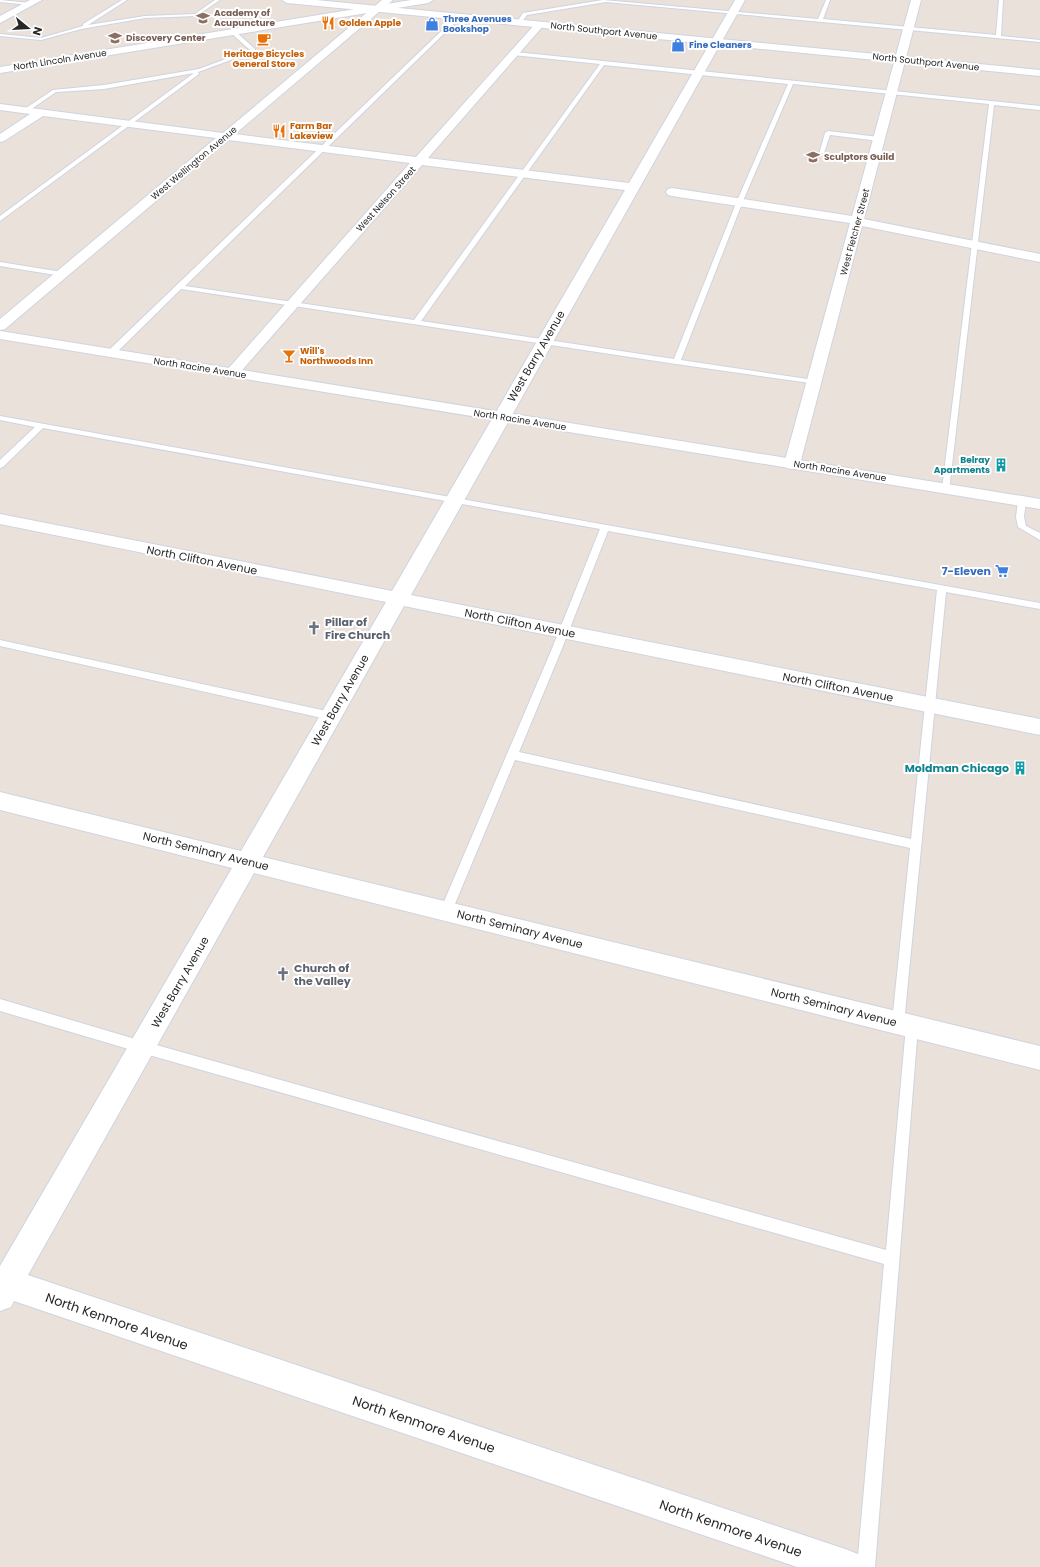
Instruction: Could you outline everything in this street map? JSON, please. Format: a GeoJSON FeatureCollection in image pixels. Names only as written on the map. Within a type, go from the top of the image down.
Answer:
{"type":"FeatureCollection","features":[{"type":"Feature","properties":{"kind":"street","name":"North Southport Avenue"},"geometry":{"type":"LineString","coordinates":[[287,0],[1040,73]]}},
{"type":"Feature","properties":{"kind":"street","name":"West Wellington Avenue"},"geometry":{"type":"LineString","coordinates":[[0,326],[388,0]]}},
{"type":"Feature","properties":{"kind":"street","name":"North Lincoln Avenue"},"geometry":{"type":"LineString","coordinates":[[0,70],[428,0]]}},
{"type":"Feature","properties":{"kind":"street","name":"West Fletcher Street"},"geometry":{"type":"LineString","coordinates":[[792,464],[916,0]]}},
{"type":"Feature","properties":{"kind":"street"},"geometry":{"type":"LineString","coordinates":[[0,20],[34,2]]}},
{"type":"Feature","properties":{"kind":"street","name":"West Barry Avenue"},"geometry":{"type":"LineString","coordinates":[[2,1287],[142,1047],[736,6]]}},
{"type":"Feature","properties":{"kind":"street","name":"West Nelson Street"},"geometry":{"type":"LineString","coordinates":[[232,373],[540,24]]}},
{"type":"Feature","properties":{"kind":"street"},"geometry":{"type":"LineString","coordinates":[[0,108],[633,187]]}},
{"type":"Feature","properties":{"kind":"street"},"geometry":{"type":"LineString","coordinates":[[0,139],[41,112]]}},
{"type":"Feature","properties":{"kind":"street"},"geometry":{"type":"LineString","coordinates":[[672,192],[740,201],[858,221],[1040,258]]}},
{"type":"Feature","properties":{"kind":"street","name":"North Racine Avenue"},"geometry":{"type":"LineString","coordinates":[[0,335],[1040,504]]}},
{"type":"Feature","properties":{"kind":"street","name":"North Clifton Avenue"},"geometry":{"type":"LineString","coordinates":[[0,519],[1040,727]]}},
{"type":"Feature","properties":{"kind":"street","name":"North Seminary Avenue"},"geometry":{"type":"LineString","coordinates":[[0,801],[1040,1058]]}},
{"type":"Feature","properties":{"kind":"street","name":"North Kenmore Avenue"},"geometry":{"type":"LineString","coordinates":[[2,1287],[848,1567]]}},
{"type":"Feature","properties":{"kind":"lane"},"geometry":{"type":"LineString","coordinates":[[80,28],[126,0]]}},
{"type":"Feature","properties":{"kind":"lane"},"geometry":{"type":"LineString","coordinates":[[0,35],[41,40],[80,28],[145,17],[196,15],[218,0]]}},
{"type":"Feature","properties":{"kind":"lane"},"geometry":{"type":"LineString","coordinates":[[519,22],[526,14],[609,0],[736,6],[820,20],[1040,41]]}},
{"type":"Feature","properties":{"kind":"lane"},"geometry":{"type":"LineString","coordinates":[[820,20],[828,0]]}},
{"type":"Feature","properties":{"kind":"lane"},"geometry":{"type":"LineString","coordinates":[[998,37],[1001,0]]}},
{"type":"Feature","properties":{"kind":"lane"},"geometry":{"type":"LineString","coordinates":[[0,1],[34,2]]}},
{"type":"Feature","properties":{"kind":"lane"},"geometry":{"type":"LineString","coordinates":[[111,353],[459,17]]}},
{"type":"Feature","properties":{"kind":"lane"},"geometry":{"type":"LineString","coordinates":[[25,110],[55,91],[104,87],[200,70],[254,50],[233,32]]}},
{"type":"Feature","properties":{"kind":"lane"},"geometry":{"type":"LineString","coordinates":[[515,54],[1040,108]]}},
{"type":"Feature","properties":{"kind":"lane"},"geometry":{"type":"LineString","coordinates":[[416,323],[603,63]]}},
{"type":"Feature","properties":{"kind":"lane"},"geometry":{"type":"LineString","coordinates":[[0,219],[200,70]]}},
{"type":"Feature","properties":{"kind":"lane"},"geometry":{"type":"LineString","coordinates":[[676,362],[740,201],[790,83]]}},
{"type":"Feature","properties":{"kind":"lane"},"geometry":{"type":"LineString","coordinates":[[946,489],[992,103]]}},
{"type":"Feature","properties":{"kind":"lane"},"geometry":{"type":"LineString","coordinates":[[821,153],[828,133],[880,139]]}},
{"type":"Feature","properties":{"kind":"lane"},"geometry":{"type":"LineString","coordinates":[[0,264],[62,274]]}},
{"type":"Feature","properties":{"kind":"lane"},"geometry":{"type":"LineString","coordinates":[[179,287],[814,382]]}},
{"type":"Feature","properties":{"kind":"lane"},"geometry":{"type":"LineString","coordinates":[[0,418],[1040,606]]}},
{"type":"Feature","properties":{"kind":"lane"},"geometry":{"type":"LineString","coordinates":[[0,465],[41,426]]}},
{"type":"Feature","properties":{"kind":"lane"},"geometry":{"type":"LineString","coordinates":[[1022,501],[1020,517],[1022,527],[1040,537]]}},
{"type":"Feature","properties":{"kind":"lane"},"geometry":{"type":"LineString","coordinates":[[446,911],[563,632],[605,527]]}},
{"type":"Feature","properties":{"kind":"lane"},"geometry":{"type":"LineString","coordinates":[[866,1567],[892,1259],[916,845],[942,588]]}},
{"type":"Feature","properties":{"kind":"lane"},"geometry":{"type":"LineString","coordinates":[[0,643],[331,716]]}},
{"type":"Feature","properties":{"kind":"lane"},"geometry":{"type":"LineString","coordinates":[[512,755],[916,845]]}},
{"type":"Feature","properties":{"kind":"lane"},"geometry":{"type":"LineString","coordinates":[[0,1005],[142,1047],[551,1161],[892,1259]]}},
{"type":"Feature","properties":{"kind":"place","name":"Academy of Acupuncture"},"geometry":{"type":"Point","coordinates":[203,18]}},
{"type":"Feature","properties":{"kind":"place","name":"Golden Apple"},"geometry":{"type":"Point","coordinates":[328,23]}},
{"type":"Feature","properties":{"kind":"place","name":"Three Avenues Bookshop"},"geometry":{"type":"Point","coordinates":[432,24]}},
{"type":"Feature","properties":{"kind":"place","name":"Discovery Center"},"geometry":{"type":"Point","coordinates":[115,38]}},
{"type":"Feature","properties":{"kind":"place","name":"Heritage Bicycles General Store"},"geometry":{"type":"Point","coordinates":[264,39]}},
{"type":"Feature","properties":{"kind":"place","name":"Fine Cleaners"},"geometry":{"type":"Point","coordinates":[678,45]}},
{"type":"Feature","properties":{"kind":"place","name":"Farm Bar Lakeview"},"geometry":{"type":"Point","coordinates":[279,131]}},
{"type":"Feature","properties":{"kind":"place","name":"Sculptors Guild"},"geometry":{"type":"Point","coordinates":[813,157]}},
{"type":"Feature","properties":{"kind":"place","name":"Will's Northwoods Inn"},"geometry":{"type":"Point","coordinates":[289,356]}},
{"type":"Feature","properties":{"kind":"place","name":"Belray Apartments"},"geometry":{"type":"Point","coordinates":[1001,465]}},
{"type":"Feature","properties":{"kind":"place","name":"7-Eleven"},"geometry":{"type":"Point","coordinates":[1002,571]}},
{"type":"Feature","properties":{"kind":"place","name":"Pillar of Fire Church"},"geometry":{"type":"Point","coordinates":[314,628]}},
{"type":"Feature","properties":{"kind":"place","name":"Moldman Chicago"},"geometry":{"type":"Point","coordinates":[1020,768]}},
{"type":"Feature","properties":{"kind":"place","name":"Church of the Valley"},"geometry":{"type":"Point","coordinates":[283,974]}}]}
